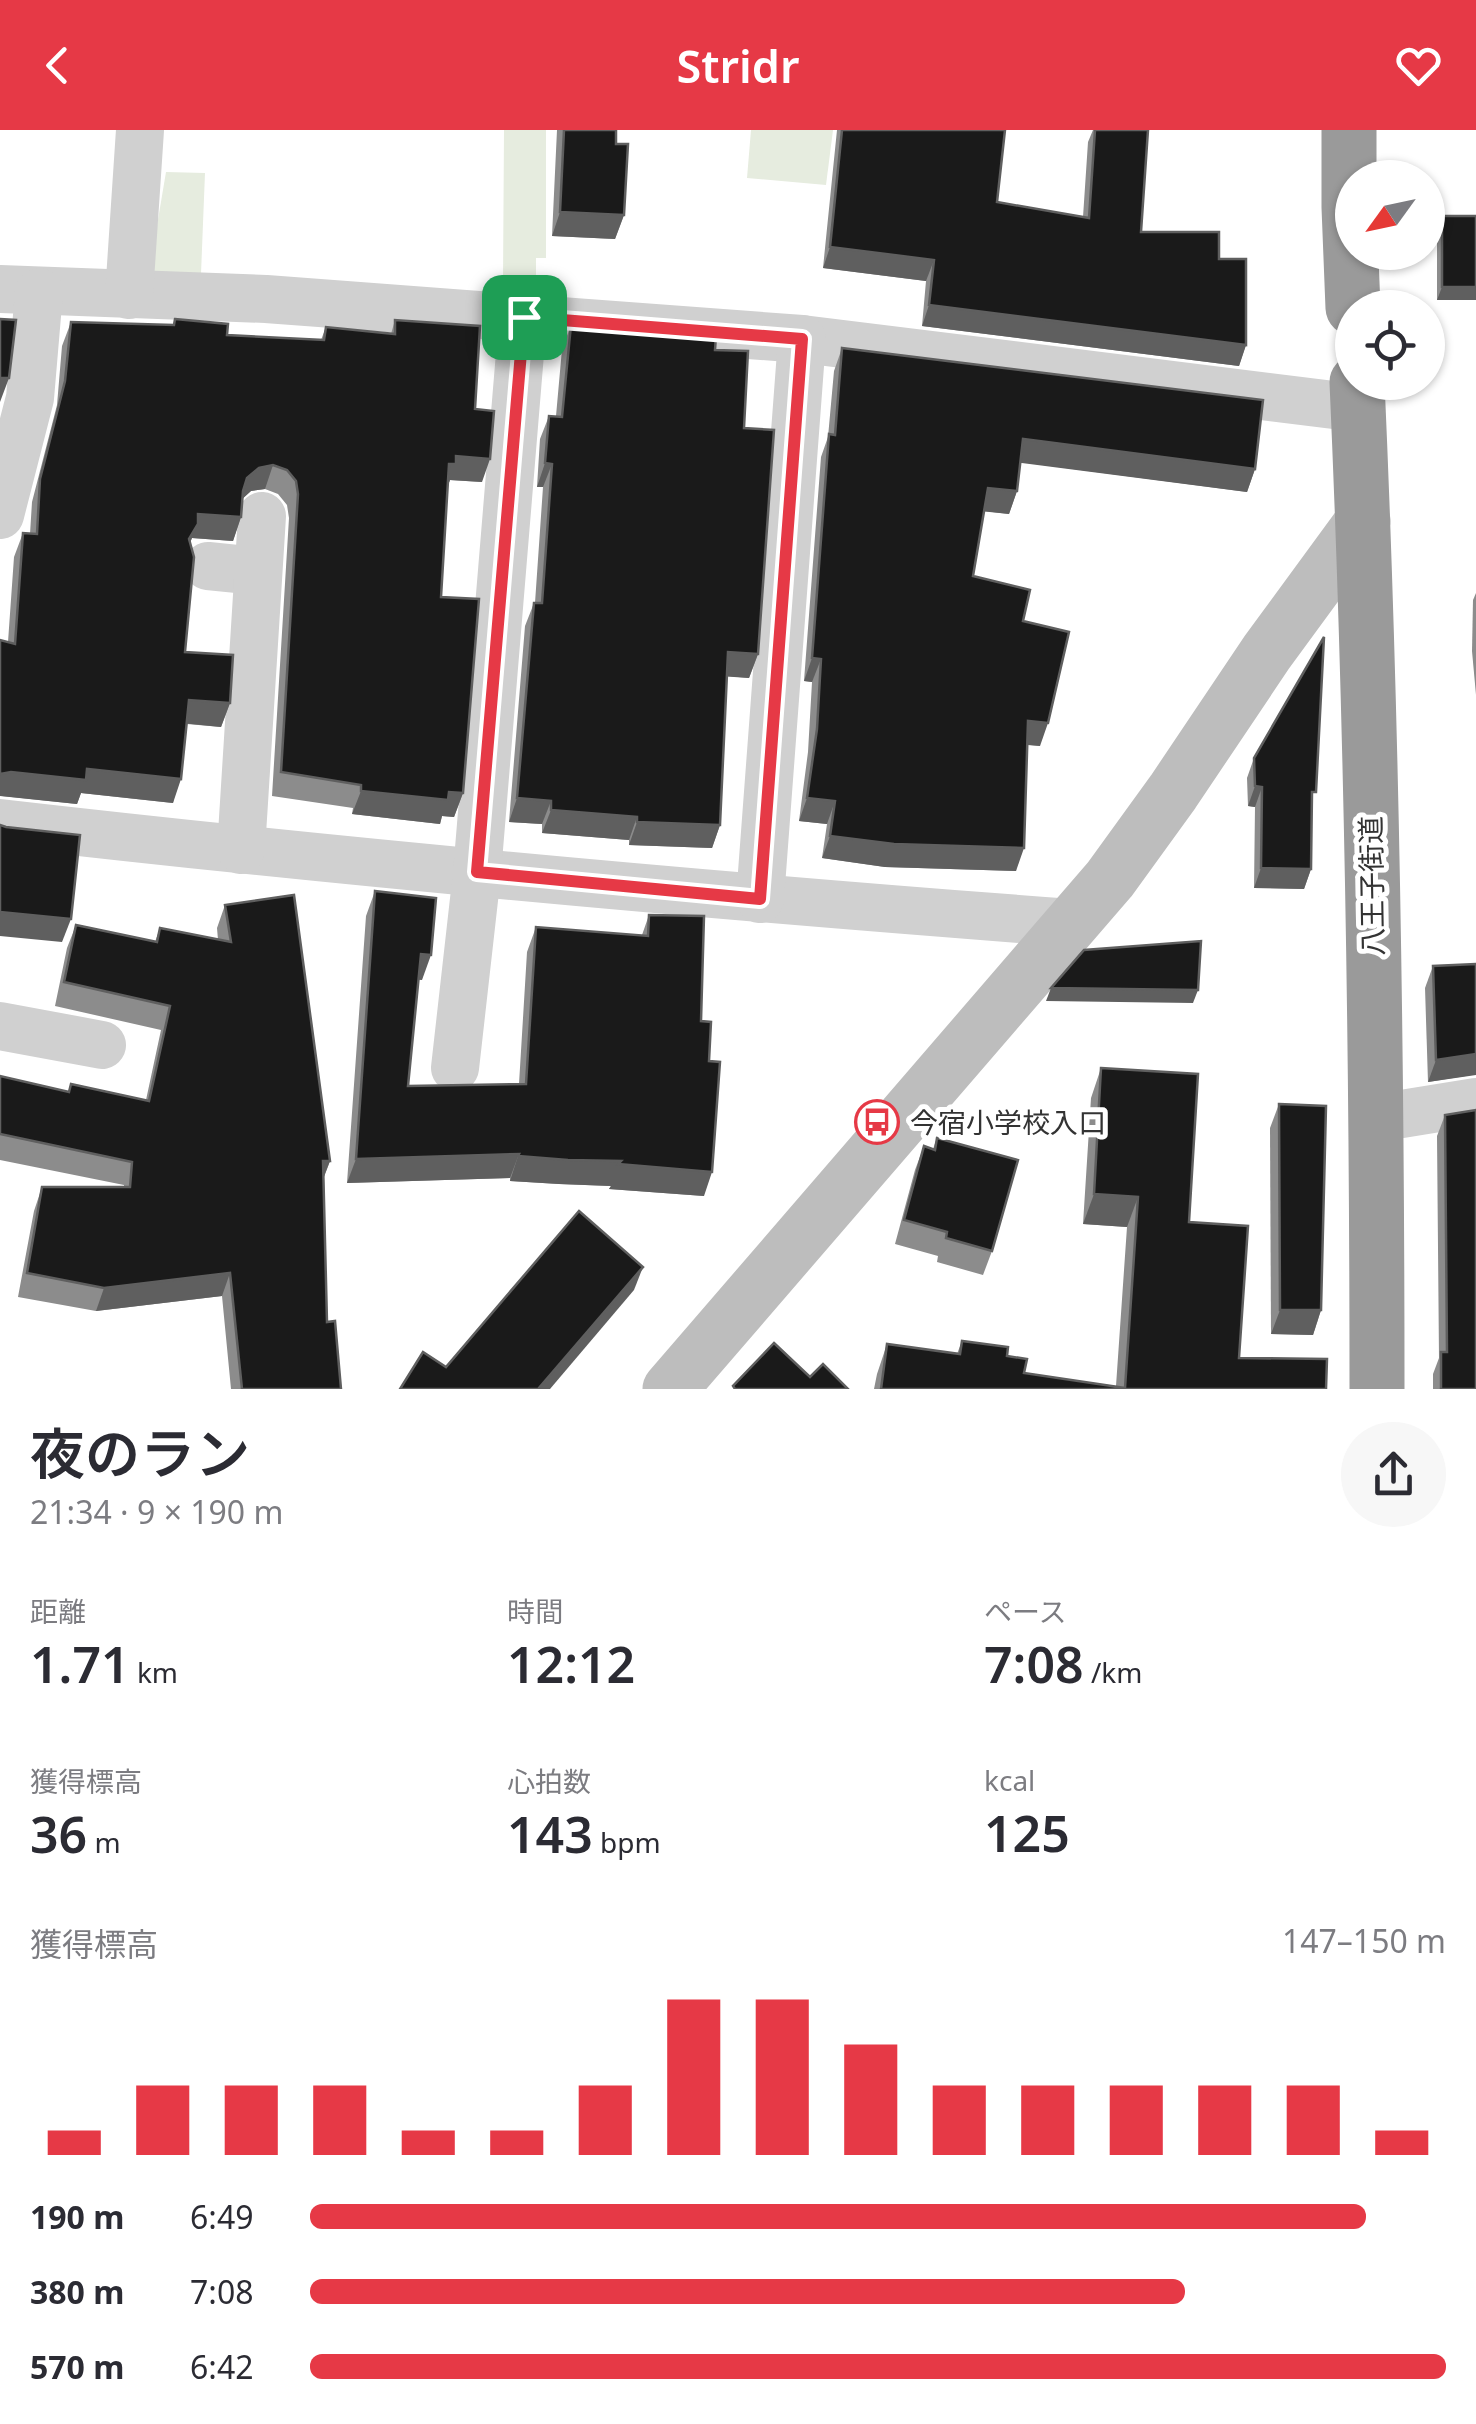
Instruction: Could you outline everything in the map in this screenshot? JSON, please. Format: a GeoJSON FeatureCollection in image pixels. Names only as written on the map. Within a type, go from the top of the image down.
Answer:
{"type":"FeatureCollection","features":[{"type":"Feature","properties":{"kind":"highway"},"geometry":{"type":"LineString","coordinates":[[1349,130],[1353,290]]}},
{"type":"Feature","properties":{"kind":"highway","name":"八王子街道"},"geometry":{"type":"LineString","coordinates":[[1358,400],[1377,1118],[1377,1389]]}},
{"type":"Feature","properties":{"kind":"street"},"geometry":{"type":"LineString","coordinates":[[129,295],[140,130]]}},
{"type":"Feature","properties":{"kind":"street"},"geometry":{"type":"LineString","coordinates":[[0,514],[30,398],[19,291],[266,299],[524,317],[802,339],[1335,393]]}},
{"type":"Feature","properties":{"kind":"street"},"geometry":{"type":"LineString","coordinates":[[456,1068],[477,872],[524,317]]}},
{"type":"Feature","properties":{"kind":"street"},"geometry":{"type":"LineString","coordinates":[[760,899],[802,339]]}},
{"type":"Feature","properties":{"kind":"street"},"geometry":{"type":"LineString","coordinates":[[242,850],[262,516]]}},
{"type":"Feature","properties":{"kind":"street"},"geometry":{"type":"LineString","coordinates":[[670,1389],[1110,880],[1267,652],[1363,521]]}},
{"type":"Feature","properties":{"kind":"street"},"geometry":{"type":"LineString","coordinates":[[208,566],[258,571]]}},
{"type":"Feature","properties":{"kind":"street"},"geometry":{"type":"LineString","coordinates":[[0,823],[760,899],[1072,923]]}},
{"type":"Feature","properties":{"kind":"street"},"geometry":{"type":"LineString","coordinates":[[0,1026],[102,1045]]}},
{"type":"Feature","properties":{"kind":"street"},"geometry":{"type":"LineString","coordinates":[[1377,1118],[1476,1102]]}},
{"type":"Feature","properties":{"kind":"shaded area"},"geometry":{"type":"Polygon","coordinates":[[[504,130],[546,130],[546,258],[536,258],[536,282],[503,281],[504,130]]]}},
{"type":"Feature","properties":{"kind":"shaded area"},"geometry":{"type":"Polygon","coordinates":[[[751,130],[833,130],[826,185],[747,178],[751,130]]]}},
{"type":"Feature","properties":{"kind":"shaded area"},"geometry":{"type":"Polygon","coordinates":[[[166,172],[205,173],[201,274],[149,273],[166,172]]]}},
{"type":"Feature","properties":{"kind":"building"},"geometry":{"type":"Polygon","coordinates":[[[564,130],[616,130],[616,144],[628,144],[624,215],[560,212],[564,130]]]}},
{"type":"Feature","properties":{"kind":"building"},"geometry":{"type":"Polygon","coordinates":[[[842,130],[1005,130],[997,202],[1089,218],[1095,130],[1148,130],[1141,232],[1219,232],[1219,259],[1246,259],[1246,345],[929,305],[934,260],[830,247],[842,130]]]}},
{"type":"Feature","properties":{"kind":"building"},"geometry":{"type":"Polygon","coordinates":[[[1445,216],[1476,216],[1476,287],[1442,287],[1445,216]]]}},
{"type":"Feature","properties":{"kind":"building"},"geometry":{"type":"Polygon","coordinates":[[[0,319],[16,320],[9,378],[0,378],[0,319]]]}},
{"type":"Feature","properties":{"kind":"building"},"geometry":{"type":"Polygon","coordinates":[[[175,319],[228,324],[227,335],[324,340],[326,327],[395,334],[395,320],[480,326],[475,409],[494,411],[490,459],[456,456],[456,464],[449,464],[441,597],[479,599],[463,793],[449,792],[448,800],[361,791],[361,785],[281,772],[298,494],[296,481],[287,470],[273,465],[259,468],[247,478],[241,517],[198,514],[198,524],[189,539],[194,557],[185,652],[233,655],[230,703],[189,700],[181,779],[87,769],[86,780],[0,774],[0,640],[15,644],[23,533],[37,534],[40,479],[65,381],[71,322],[174,325],[175,319]]]}},
{"type":"Feature","properties":{"kind":"building"},"geometry":{"type":"Polygon","coordinates":[[[571,325],[716,336],[715,350],[748,351],[744,428],[774,430],[758,654],[728,652],[720,825],[637,822],[637,817],[551,810],[551,801],[517,798],[534,603],[542,603],[552,464],[545,463],[549,416],[562,417],[571,325]]]}},
{"type":"Feature","properties":{"kind":"building"},"geometry":{"type":"Polygon","coordinates":[[[842,348],[1263,400],[1255,469],[1023,439],[1017,491],[988,488],[973,576],[1030,590],[1023,621],[1069,632],[1048,723],[1028,721],[1024,848],[894,844],[830,836],[835,801],[807,798],[817,729],[821,659],[812,658],[829,434],[835,435],[842,348]]]}},
{"type":"Feature","properties":{"kind":"building"},"geometry":{"type":"Polygon","coordinates":[[[1324,637],[1316,792],[1312,792],[1311,869],[1261,868],[1262,787],[1255,786],[1254,758],[1324,637]]]}},
{"type":"Feature","properties":{"kind":"building"},"geometry":{"type":"Polygon","coordinates":[[[0,825],[80,835],[71,919],[0,912],[0,825]]]}},
{"type":"Feature","properties":{"kind":"building"},"geometry":{"type":"Polygon","coordinates":[[[375,891],[436,898],[431,955],[421,954],[408,1086],[526,1084],[536,927],[648,936],[649,915],[704,916],[701,1021],[711,1022],[709,1061],[720,1062],[712,1172],[519,1154],[356,1159],[375,891]]]}},
{"type":"Feature","properties":{"kind":"building"},"geometry":{"type":"Polygon","coordinates":[[[294,895],[330,1161],[323,1161],[327,1322],[335,1321],[341,1389],[242,1389],[230,1273],[104,1288],[27,1273],[42,1187],[130,1187],[132,1162],[0,1134],[0,1076],[69,1092],[71,1084],[149,1101],[170,1006],[64,982],[76,925],[157,942],[160,928],[231,942],[225,905],[294,895]]]}},
{"type":"Feature","properties":{"kind":"building"},"geometry":{"type":"Polygon","coordinates":[[[1201,941],[1198,990],[1051,988],[1084,950],[1201,941]]]}},
{"type":"Feature","properties":{"kind":"building"},"geometry":{"type":"Polygon","coordinates":[[[1476,964],[1476,1054],[1436,1060],[1433,966],[1476,964]]]}},
{"type":"Feature","properties":{"kind":"building"},"geometry":{"type":"Polygon","coordinates":[[[1101,1068],[1198,1074],[1189,1222],[1248,1226],[1239,1358],[1327,1359],[1326,1389],[881,1389],[887,1344],[960,1354],[962,1341],[1008,1347],[1007,1356],[1027,1359],[1024,1373],[1125,1388],[1138,1197],[1094,1194],[1101,1068]]]}},
{"type":"Feature","properties":{"kind":"building"},"geometry":{"type":"Polygon","coordinates":[[[1279,1104],[1326,1106],[1321,1310],[1280,1310],[1279,1104]]]}},
{"type":"Feature","properties":{"kind":"building"},"geometry":{"type":"Polygon","coordinates":[[[1476,1110],[1476,1389],[1441,1389],[1441,1352],[1447,1352],[1445,1115],[1476,1110]]]}},
{"type":"Feature","properties":{"kind":"building"},"geometry":{"type":"Polygon","coordinates":[[[937,1138],[1018,1160],[992,1251],[946,1238],[947,1232],[904,1220],[924,1146],[935,1150],[937,1138]]]}},
{"type":"Feature","properties":{"kind":"building"},"geometry":{"type":"Polygon","coordinates":[[[579,1211],[643,1267],[538,1389],[400,1389],[423,1352],[446,1367],[579,1211]]]}},
{"type":"Feature","properties":{"kind":"building"},"geometry":{"type":"Polygon","coordinates":[[[774,1343],[810,1377],[823,1364],[848,1389],[735,1389],[733,1386],[774,1343]]]}},
{"type":"Feature","properties":{"kind":"place","name":"今宿小学校入口"},"geometry":{"type":"Point","coordinates":[877,1122]}},
{"type":"Feature","properties":{"kind":"route"},"geometry":{"type":"LineString","coordinates":[[524,317],[802,339],[760,899],[477,872],[524,317]]}}]}
